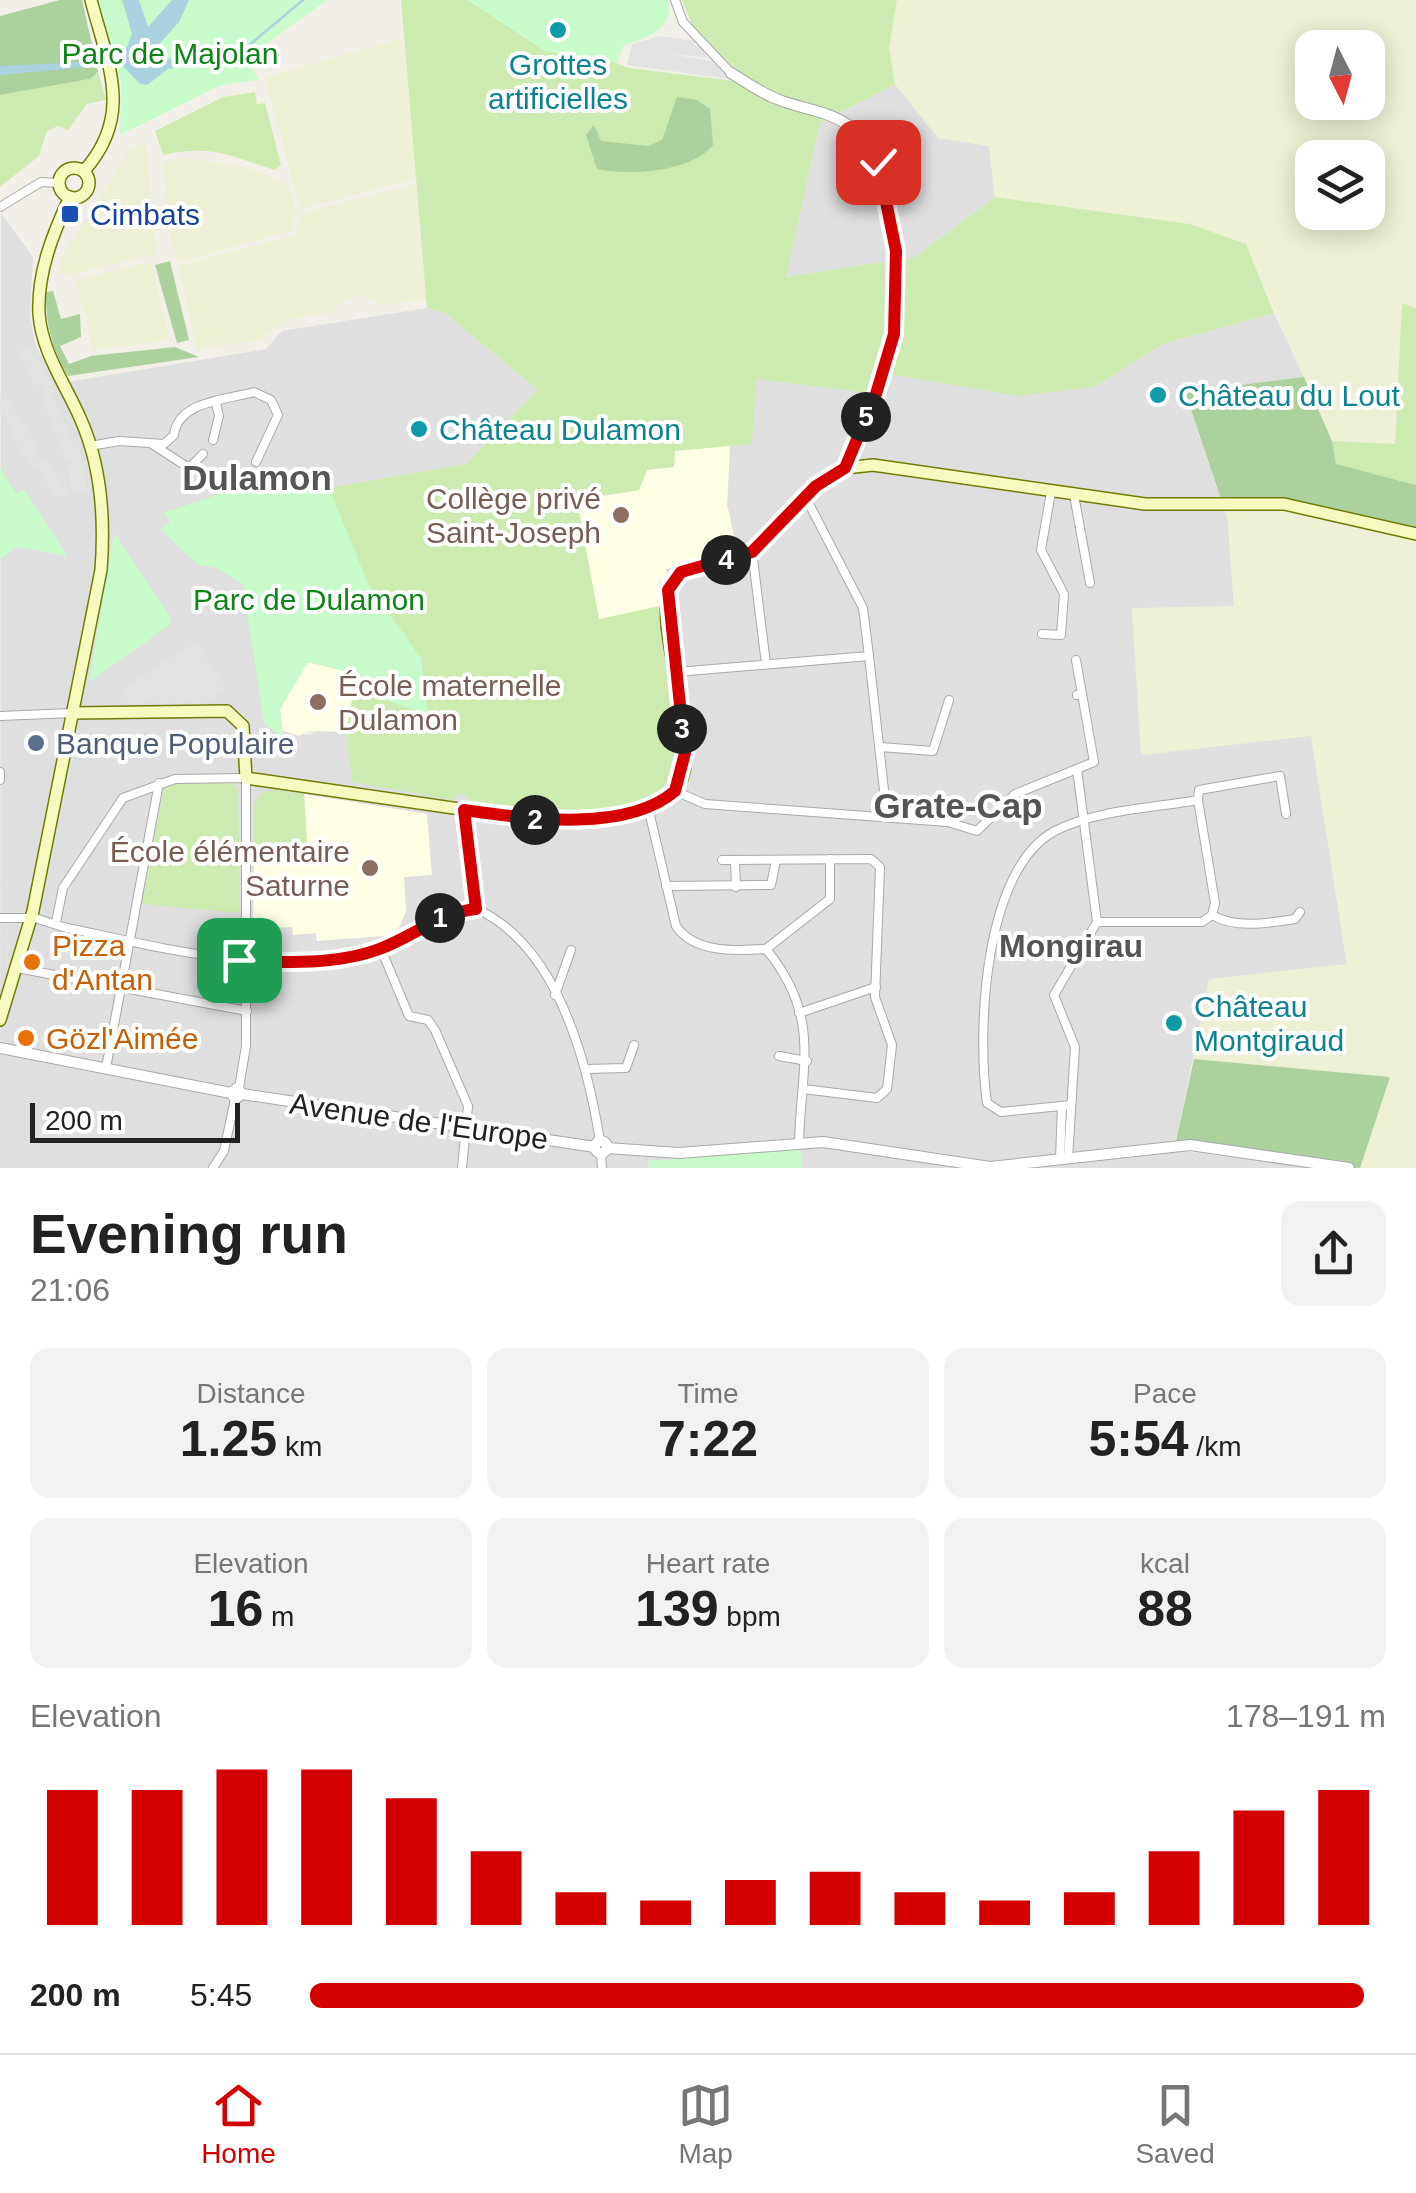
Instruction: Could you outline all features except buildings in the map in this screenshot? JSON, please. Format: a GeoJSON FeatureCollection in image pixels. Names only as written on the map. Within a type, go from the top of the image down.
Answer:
{"type":"FeatureCollection","features":[{"type":"Feature","properties":{"kind":"main road"},"geometry":{"type":"LineString","coordinates":[[0,1020],[31,918],[102,557],[101,494],[90,446],[48,352],[40,316],[44,267],[70,197],[87,190],[84,171],[110,135],[114,113],[110,73],[91,0]]}},
{"type":"Feature","properties":{"kind":"main road"},"geometry":{"type":"LineString","coordinates":[[70,197],[60,183],[70,168],[84,171]]}},
{"type":"Feature","properties":{"kind":"main road"},"geometry":{"type":"LineString","coordinates":[[72,713],[227,711],[243,726],[246,778],[545,821],[648,806],[675,791],[685,753],[666,605],[673,579],[693,567],[752,552],[806,498],[845,468],[901,467],[1146,504],[1284,504],[1416,534]]}},
{"type":"Feature","properties":{"kind":"street"},"geometry":{"type":"LineString","coordinates":[[678,8],[704,48],[731,72],[778,99],[826,113],[849,125],[862,137],[880,170],[896,251],[894,334],[876,394],[845,468]]}},
{"type":"Feature","properties":{"kind":"street"},"geometry":{"type":"LineString","coordinates":[[0,207],[42,182],[60,183]]}},
{"type":"Feature","properties":{"kind":"street"},"geometry":{"type":"LineString","coordinates":[[90,446],[164,444],[174,435],[176,422],[186,410],[254,392],[272,400],[278,415],[256,462]]}},
{"type":"Feature","properties":{"kind":"street"},"geometry":{"type":"LineString","coordinates":[[214,440],[220,416],[216,403]]}},
{"type":"Feature","properties":{"kind":"street"},"geometry":{"type":"LineString","coordinates":[[148,442],[189,468],[203,454]]}},
{"type":"Feature","properties":{"kind":"street"},"geometry":{"type":"LineString","coordinates":[[1042,634],[1061,635],[1064,599],[1041,550],[1051,492]]}},
{"type":"Feature","properties":{"kind":"street"},"geometry":{"type":"LineString","coordinates":[[1072,495],[1090,584]]}},
{"type":"Feature","properties":{"kind":"street"},"geometry":{"type":"LineString","coordinates":[[806,498],[863,608],[887,817]]}},
{"type":"Feature","properties":{"kind":"street"},"geometry":{"type":"LineString","coordinates":[[752,552],[766,664]]}},
{"type":"Feature","properties":{"kind":"street"},"geometry":{"type":"LineString","coordinates":[[676,672],[869,656]]}},
{"type":"Feature","properties":{"kind":"street"},"geometry":{"type":"LineString","coordinates":[[675,791],[706,804],[948,822],[977,830],[1015,794],[1091,765],[1094,759],[1079,695],[1076,660]]}},
{"type":"Feature","properties":{"kind":"street"},"geometry":{"type":"LineString","coordinates":[[880,747],[933,752],[950,700]]}},
{"type":"Feature","properties":{"kind":"street"},"geometry":{"type":"LineString","coordinates":[[0,716],[72,713]]}},
{"type":"Feature","properties":{"kind":"street"},"geometry":{"type":"LineString","coordinates":[[1064,1159],[1075,1047],[1054,996],[1097,922],[1077,769]]}},
{"type":"Feature","properties":{"kind":"street"},"geometry":{"type":"LineString","coordinates":[[0,772],[0,780]]}},
{"type":"Feature","properties":{"kind":"street"},"geometry":{"type":"LineString","coordinates":[[56,922],[63,888],[123,798],[159,782],[196,776],[246,778],[247,1011],[224,1161],[213,1168]]}},
{"type":"Feature","properties":{"kind":"street"},"geometry":{"type":"LineString","coordinates":[[1097,922],[1202,922],[1212,915],[1215,903],[1199,790],[1280,776],[1286,814]]}},
{"type":"Feature","properties":{"kind":"street"},"geometry":{"type":"LineString","coordinates":[[106,1068],[159,782]]}},
{"type":"Feature","properties":{"kind":"street"},"geometry":{"type":"LineString","coordinates":[[1067,1105],[1000,1112],[987,1104],[986,993],[993,938],[1014,878],[1044,838],[1084,822],[1198,800]]}},
{"type":"Feature","properties":{"kind":"street"},"geometry":{"type":"LineString","coordinates":[[648,806],[676,926],[686,941],[699,946],[766,949],[830,900],[830,859]]}},
{"type":"Feature","properties":{"kind":"street"},"geometry":{"type":"LineString","coordinates":[[464,810],[476,909]]}},
{"type":"Feature","properties":{"kind":"street"},"geometry":{"type":"LineString","coordinates":[[722,860],[871,859],[880,868],[876,987],[878,1008],[892,1045],[887,1089],[876,1098],[803,1089]]}},
{"type":"Feature","properties":{"kind":"street"},"geometry":{"type":"LineString","coordinates":[[735,860],[736,887]]}},
{"type":"Feature","properties":{"kind":"street"},"geometry":{"type":"LineString","coordinates":[[666,886],[772,885],[776,860]]}},
{"type":"Feature","properties":{"kind":"street"},"geometry":{"type":"LineString","coordinates":[[0,918],[56,922],[129,941],[247,960],[340,958],[380,948],[456,911],[476,909],[515,935],[555,996],[586,1069],[602,1168]]}},
{"type":"Feature","properties":{"kind":"street"},"geometry":{"type":"LineString","coordinates":[[1212,915],[1226,923],[1274,922],[1295,918],[1300,912]]}},
{"type":"Feature","properties":{"kind":"street"},"geometry":{"type":"LineString","coordinates":[[380,948],[410,1016],[428,1020],[436,1032],[468,1106],[462,1168]]}},
{"type":"Feature","properties":{"kind":"street"},"geometry":{"type":"LineString","coordinates":[[766,949],[799,1013],[808,1043],[798,1142]]}},
{"type":"Feature","properties":{"kind":"street"},"geometry":{"type":"LineString","coordinates":[[555,996],[571,950]]}},
{"type":"Feature","properties":{"kind":"street"},"geometry":{"type":"LineString","coordinates":[[17,968],[247,1011]]}},
{"type":"Feature","properties":{"kind":"street"},"geometry":{"type":"LineString","coordinates":[[799,1013],[876,987]]}},
{"type":"Feature","properties":{"kind":"street"},"geometry":{"type":"LineString","coordinates":[[586,1069],[626,1068],[634,1045]]}},
{"type":"Feature","properties":{"kind":"street","name":"Avenue de l'Europe"},"geometry":{"type":"LineString","coordinates":[[0,1048],[237,1094],[664,1154],[798,1142],[864,1146],[938,1165],[1004,1167],[1190,1145],[1350,1168]]}},
{"type":"Feature","properties":{"kind":"street"},"geometry":{"type":"LineString","coordinates":[[778,1056],[807,1061]]}},
{"type":"Feature","properties":{"kind":"shaded area"},"geometry":{"type":"Polygon","coordinates":[[[897,0],[1416,0],[1416,308],[1402,304],[1395,444],[1332,441],[1246,244],[1190,224],[995,197],[989,146],[938,138],[895,84],[889,48],[897,0]]]}},
{"type":"Feature","properties":{"kind":"shaded area"},"geometry":{"type":"Polygon","coordinates":[[[661,36],[695,41],[694,45],[704,48],[706,58],[663,53],[719,62],[731,73],[730,79],[627,65],[632,44],[661,36]]]}},
{"type":"Feature","properties":{"kind":"shaded area"},"geometry":{"type":"Polygon","coordinates":[[[404,38],[416,179],[300,209],[265,77],[404,38]]]}},
{"type":"Feature","properties":{"kind":"shaded area"},"geometry":{"type":"Polygon","coordinates":[[[895,84],[938,137],[989,146],[995,197],[915,257],[786,277],[820,123],[895,84]]]}},
{"type":"Feature","properties":{"kind":"shaded area"},"geometry":{"type":"Polygon","coordinates":[[[146,141],[156,254],[64,276],[59,269],[62,257],[130,150],[146,141]]]}},
{"type":"Feature","properties":{"kind":"shaded area"},"geometry":{"type":"Polygon","coordinates":[[[179,158],[243,166],[289,185],[296,214],[290,231],[178,262],[168,229],[164,164],[179,158]]]}},
{"type":"Feature","properties":{"kind":"shaded area"},"geometry":{"type":"Polygon","coordinates":[[[417,184],[427,299],[382,305],[361,295],[343,301],[331,313],[284,320],[261,340],[197,350],[178,266],[294,236],[302,213],[417,184]]]}},
{"type":"Feature","properties":{"kind":"shaded area"},"geometry":{"type":"Polygon","coordinates":[[[1,213],[33,257],[30,313],[35,345],[55,384],[266,349],[282,331],[427,308],[445,313],[538,390],[466,464],[329,488],[257,482],[164,513],[198,565],[215,567],[243,584],[281,735],[284,731],[308,735],[326,728],[346,732],[352,782],[458,794],[657,796],[673,778],[679,744],[659,581],[665,569],[738,553],[727,505],[730,446],[752,443],[755,379],[870,393],[879,372],[1094,387],[1163,344],[1274,313],[1304,377],[1185,393],[1228,521],[1234,607],[1132,609],[1311,735],[1347,965],[1209,980],[1174,1150],[1319,1168],[0,1168],[1,213]]]}},
{"type":"Feature","properties":{"kind":"shaded area"},"geometry":{"type":"Polygon","coordinates":[[[151,262],[170,340],[93,350],[76,280],[151,262]]]}},
{"type":"Feature","properties":{"kind":"shaded area"},"geometry":{"type":"Polygon","coordinates":[[[29,348],[33,357],[38,356],[56,391],[52,394],[72,441],[78,441],[88,491],[72,492],[68,467],[73,466],[72,458],[66,459],[41,397],[45,393],[40,385],[35,387],[27,372],[33,368],[28,360],[23,363],[18,351],[29,348]]]}},
{"type":"Feature","properties":{"kind":"shaded area"},"geometry":{"type":"Polygon","coordinates":[[[0,397],[6,398],[39,447],[34,452],[39,459],[44,456],[69,494],[56,498],[35,466],[31,467],[0,412],[0,397]]]}},
{"type":"Feature","properties":{"kind":"shaded area"},"geometry":{"type":"Polygon","coordinates":[[[730,446],[727,505],[738,553],[666,569],[667,579],[659,582],[660,606],[599,620],[577,500],[639,490],[647,470],[675,451],[730,446]]]}},
{"type":"Feature","properties":{"kind":"shaded area"},"geometry":{"type":"Polygon","coordinates":[[[1221,499],[1287,499],[1416,531],[1416,1168],[1360,1168],[1390,1077],[1194,1059],[1209,979],[1347,964],[1311,736],[1141,755],[1132,608],[1234,606],[1228,521],[1221,499]]]}},
{"type":"Feature","properties":{"kind":"shaded area"},"geometry":{"type":"Polygon","coordinates":[[[196,641],[227,689],[203,704],[193,705],[189,700],[179,707],[176,702],[158,706],[155,701],[131,706],[120,690],[196,641]]]}},
{"type":"Feature","properties":{"kind":"shaded area","name":"École maternelle Dulamon"},"geometry":{"type":"Polygon","coordinates":[[[307,661],[345,671],[354,689],[346,732],[308,731],[299,736],[284,731],[280,709],[307,661]]]}},
{"type":"Feature","properties":{"kind":"shaded area","name":"École élémentaire Saturne"},"geometry":{"type":"Polygon","coordinates":[[[304,794],[427,814],[432,875],[404,877],[406,911],[396,935],[317,941],[316,933],[293,935],[292,927],[253,929],[254,865],[308,862],[304,794]]]}},
{"type":"Feature","properties":{"kind":"green space"},"geometry":{"type":"Polygon","coordinates":[[[60,0],[82,0],[98,72],[90,79],[0,95],[0,16],[60,0]]]}},
{"type":"Feature","properties":{"kind":"green space","name":"Parc de Majolan"},"geometry":{"type":"Polygon","coordinates":[[[99,0],[327,0],[248,57],[258,80],[221,85],[120,135],[121,83],[99,0]]]}},
{"type":"Feature","properties":{"kind":"green space"},"geometry":{"type":"Polygon","coordinates":[[[401,0],[468,0],[545,51],[603,58],[629,68],[734,81],[736,70],[692,25],[682,0],[897,0],[889,48],[895,84],[820,123],[786,277],[915,257],[995,197],[1190,224],[1246,244],[1274,313],[1163,344],[1094,387],[1018,396],[879,372],[870,393],[756,379],[752,444],[675,451],[674,467],[647,470],[639,490],[577,500],[599,619],[660,606],[679,744],[673,774],[655,794],[629,806],[563,813],[470,802],[466,795],[458,794],[453,800],[352,782],[346,732],[354,689],[345,671],[307,662],[280,709],[281,736],[264,723],[243,584],[215,567],[198,565],[161,529],[172,522],[163,513],[257,482],[329,488],[466,464],[538,390],[445,313],[427,308],[401,0]]]}},
{"type":"Feature","properties":{"kind":"green space"},"geometry":{"type":"Polygon","coordinates":[[[468,0],[668,0],[669,10],[657,31],[624,45],[617,63],[545,51],[468,0]]]}},
{"type":"Feature","properties":{"kind":"green space"},"geometry":{"type":"Polygon","coordinates":[[[98,72],[106,100],[87,104],[68,130],[58,126],[47,131],[39,156],[0,187],[0,95],[90,79],[98,72]]]}},
{"type":"Feature","properties":{"kind":"green space"},"geometry":{"type":"Polygon","coordinates":[[[255,92],[257,104],[265,103],[281,165],[275,170],[209,151],[163,155],[155,131],[223,97],[255,92]]]}},
{"type":"Feature","properties":{"kind":"green space"},"geometry":{"type":"Polygon","coordinates":[[[677,97],[697,100],[710,109],[713,145],[703,154],[660,170],[597,169],[586,135],[594,125],[601,141],[648,146],[662,140],[677,97]]]}},
{"type":"Feature","properties":{"kind":"green space"},"geometry":{"type":"Polygon","coordinates":[[[170,261],[189,340],[177,343],[155,265],[170,261]]]}},
{"type":"Feature","properties":{"kind":"green space"},"geometry":{"type":"Polygon","coordinates":[[[53,291],[61,319],[80,314],[81,337],[60,346],[69,364],[91,356],[175,347],[199,357],[68,376],[48,325],[46,292],[53,291]]]}},
{"type":"Feature","properties":{"kind":"green space"},"geometry":{"type":"Polygon","coordinates":[[[1402,303],[1416,308],[1416,485],[1336,464],[1332,441],[1395,444],[1402,303]]]}},
{"type":"Feature","properties":{"kind":"green space"},"geometry":{"type":"Polygon","coordinates":[[[1304,377],[1332,441],[1336,464],[1416,485],[1416,531],[1287,499],[1221,499],[1185,392],[1304,377]]]}},
{"type":"Feature","properties":{"kind":"green space"},"geometry":{"type":"Polygon","coordinates":[[[0,468],[17,494],[25,490],[67,556],[17,547],[0,559],[0,468]]]}},
{"type":"Feature","properties":{"kind":"green space","name":"Parc de Dulamon"},"geometry":{"type":"Polygon","coordinates":[[[257,482],[329,488],[369,586],[421,658],[428,715],[354,689],[344,671],[308,662],[280,709],[281,736],[264,723],[243,584],[215,567],[198,565],[161,529],[172,522],[163,513],[257,482]]]}},
{"type":"Feature","properties":{"kind":"green space"},"geometry":{"type":"Polygon","coordinates":[[[114,533],[170,616],[171,624],[89,682],[114,533]]]}},
{"type":"Feature","properties":{"kind":"green space"},"geometry":{"type":"Polygon","coordinates":[[[191,780],[231,781],[238,791],[240,913],[142,904],[164,787],[191,780]]]}},
{"type":"Feature","properties":{"kind":"green space"},"geometry":{"type":"Polygon","coordinates":[[[264,792],[304,794],[308,862],[254,865],[254,804],[264,792]]]}},
{"type":"Feature","properties":{"kind":"green space"},"geometry":{"type":"Polygon","coordinates":[[[1194,1059],[1390,1077],[1360,1168],[1174,1150],[1194,1059]]]}},
{"type":"Feature","properties":{"kind":"green space"},"geometry":{"type":"Polygon","coordinates":[[[800,1148],[802,1168],[649,1168],[648,1161],[800,1148]]]}},
{"type":"Feature","properties":{"kind":"water"},"geometry":{"type":"Polygon","coordinates":[[[122,0],[139,0],[148,27],[172,0],[189,0],[179,22],[153,51],[157,59],[188,58],[209,48],[235,56],[168,69],[147,85],[140,84],[121,64],[0,75],[0,66],[103,61],[125,52],[132,34],[122,0]]]}},
{"type":"Feature","properties":{"kind":"waterway"},"geometry":{"type":"LineString","coordinates":[[234,53],[241,52],[303,0]]}},
{"type":"Feature","properties":{"kind":"place","name":"Grottes artificielles"},"geometry":{"type":"Point","coordinates":[558,30]}},
{"type":"Feature","properties":{"kind":"place","name":"Cimbats"},"geometry":{"type":"Point","coordinates":[70,214]}},
{"type":"Feature","properties":{"kind":"place","name":"Château du Lout"},"geometry":{"type":"Point","coordinates":[1158,395]}},
{"type":"Feature","properties":{"kind":"place","name":"Château Dulamon"},"geometry":{"type":"Point","coordinates":[419,429]}},
{"type":"Feature","properties":{"kind":"place","name":"Collège privé Saint-Joseph"},"geometry":{"type":"Point","coordinates":[621,515]}},
{"type":"Feature","properties":{"kind":"place","name":"École maternelle Dulamon"},"geometry":{"type":"Point","coordinates":[318,702]}},
{"type":"Feature","properties":{"kind":"place","name":"Banque Populaire"},"geometry":{"type":"Point","coordinates":[36,743]}},
{"type":"Feature","properties":{"kind":"place","name":"École élémentaire Saturne"},"geometry":{"type":"Point","coordinates":[370,868]}},
{"type":"Feature","properties":{"kind":"place","name":"Pizza d'Antan"},"geometry":{"type":"Point","coordinates":[32,962]}},
{"type":"Feature","properties":{"kind":"place","name":"Château Montgiraud"},"geometry":{"type":"Point","coordinates":[1174,1023]}},
{"type":"Feature","properties":{"kind":"place","name":"Gözl'Aimée"},"geometry":{"type":"Point","coordinates":[26,1038]}},
{"type":"Feature","properties":{"kind":"district","name":"Dulamon"},"geometry":{"type":"Point","coordinates":[257,477]}},
{"type":"Feature","properties":{"kind":"district","name":"Grate-Cap"},"geometry":{"type":"Point","coordinates":[958,805]}},
{"type":"Feature","properties":{"kind":"district","name":"Mongirau"},"geometry":{"type":"Point","coordinates":[1071,946]}},
{"type":"Feature","properties":{"kind":"route"},"geometry":{"type":"LineString","coordinates":[[239,960],[316,960],[363,954],[456,911],[476,909],[464,810],[545,821],[574,820],[648,806],[666,800],[675,791],[684,771],[685,753],[666,605],[673,579],[693,567],[752,552],[816,486],[845,468],[850,446],[871,407],[889,357],[897,266],[878,162]]}}]}
